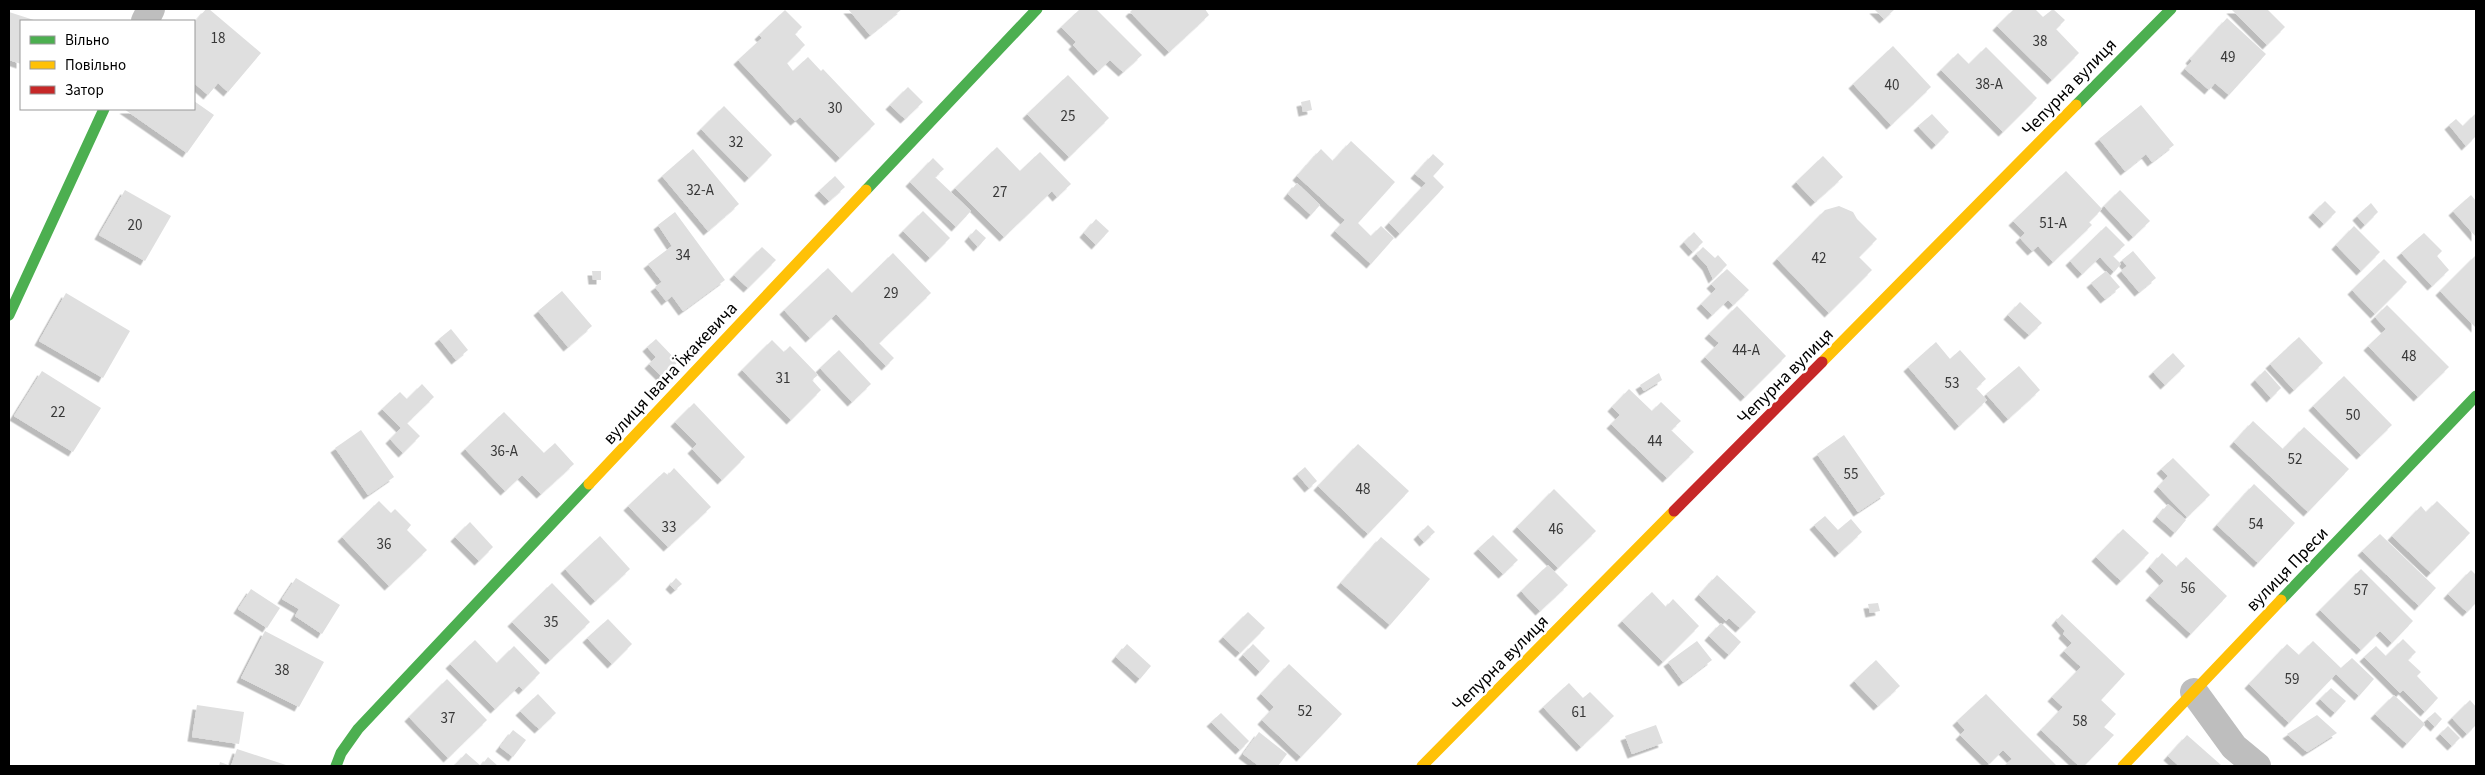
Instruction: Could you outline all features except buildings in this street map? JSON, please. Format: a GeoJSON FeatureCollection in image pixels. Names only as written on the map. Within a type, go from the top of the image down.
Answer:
{"type":"FeatureCollection","features":[{"type":"Feature","properties":{"kind":"street","name":"вулиця Івана Їжакевича"},"geometry":{"type":"LineString","coordinates":[[336,766],[358,729],[1036,9]]}},
{"type":"Feature","properties":{"kind":"street","name":"Чепурна вулиця"},"geometry":{"type":"LineString","coordinates":[[1422,766],[2171,9]]}},
{"type":"Feature","properties":{"kind":"street"},"geometry":{"type":"LineString","coordinates":[[9,315],[104,110]]}},
{"type":"Feature","properties":{"kind":"street","name":"вулиця Преси"},"geometry":{"type":"LineString","coordinates":[[2123,766],[2476,396]]}},
{"type":"Feature","properties":{"kind":"street"},"geometry":{"type":"LineString","coordinates":[[2194,692],[2234,747],[2257,766]]}},
{"type":"Feature","properties":{"kind":"traffic: fast"},"geometry":{"type":"LineString","coordinates":[[866,190],[1037,9]]}},
{"type":"Feature","properties":{"kind":"traffic: fast"},"geometry":{"type":"LineString","coordinates":[[2076,105],[2171,9]]}},
{"type":"Feature","properties":{"kind":"traffic: fast"},"geometry":{"type":"LineString","coordinates":[[9,315],[104,110]]}},
{"type":"Feature","properties":{"kind":"traffic: fast"},"geometry":{"type":"LineString","coordinates":[[2281,600],[2476,396]]}},
{"type":"Feature","properties":{"kind":"traffic: fast"},"geometry":{"type":"LineString","coordinates":[[336,766],[341,753],[358,729],[589,484]]}},
{"type":"Feature","properties":{"kind":"traffic: slow"},"geometry":{"type":"LineString","coordinates":[[1822,362],[2076,105]]}},
{"type":"Feature","properties":{"kind":"traffic: slow"},"geometry":{"type":"LineString","coordinates":[[589,484],[866,190]]}},
{"type":"Feature","properties":{"kind":"traffic: slow"},"geometry":{"type":"LineString","coordinates":[[1422,766],[1674,511]]}},
{"type":"Feature","properties":{"kind":"traffic: slow"},"geometry":{"type":"LineString","coordinates":[[2123,766],[2281,600]]}},
{"type":"Feature","properties":{"kind":"traffic: jam"},"geometry":{"type":"LineString","coordinates":[[1674,511],[1822,362]]}}]}
